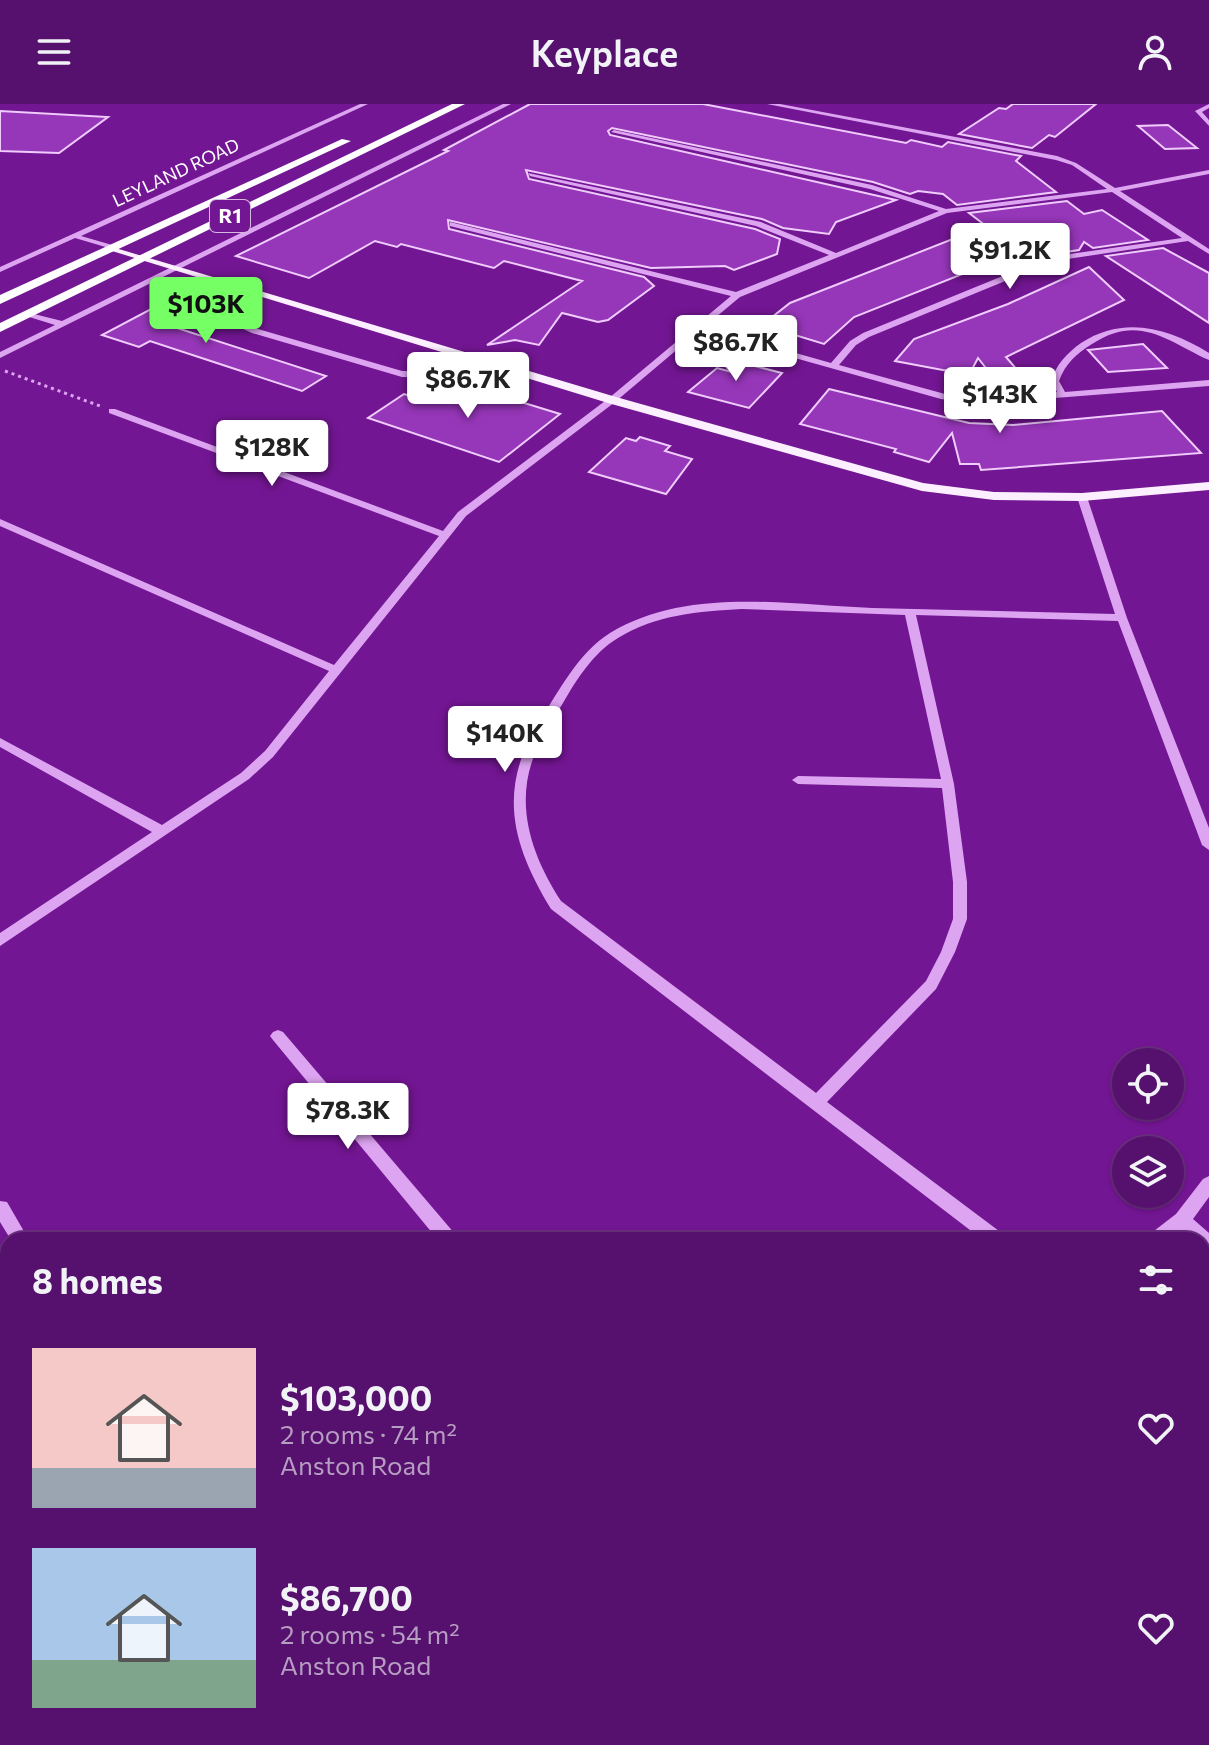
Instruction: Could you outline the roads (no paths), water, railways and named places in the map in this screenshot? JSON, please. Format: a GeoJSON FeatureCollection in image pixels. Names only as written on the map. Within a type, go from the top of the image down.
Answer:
{"type":"FeatureCollection","features":[{"type":"Feature","properties":{"kind":"highway","name":"R1"},"geometry":{"type":"LineString","coordinates":[[0,328],[460,104]]}},
{"type":"Feature","properties":{"kind":"highway","name":"R1"},"geometry":{"type":"LineString","coordinates":[[0,300],[360,135]]}},
{"type":"Feature","properties":{"kind":"main road"},"geometry":{"type":"LineString","coordinates":[[116,249],[787,452],[922,487],[994,496],[1082,497],[1209,486]]}},
{"type":"Feature","properties":{"kind":"street","name":"LEYLAND ROAD"},"geometry":{"type":"LineString","coordinates":[[0,270],[365,104]]}},
{"type":"Feature","properties":{"kind":"street"},"geometry":{"type":"LineString","coordinates":[[0,355],[172,267],[508,104]]}},
{"type":"Feature","properties":{"kind":"street"},"geometry":{"type":"LineString","coordinates":[[770,104],[1057,158],[1074,164],[1209,252]]}},
{"type":"Feature","properties":{"kind":"street"},"geometry":{"type":"LineString","coordinates":[[1209,106],[1198,111],[1209,124]]}},
{"type":"Feature","properties":{"kind":"street"},"geometry":{"type":"LineString","coordinates":[[614,132],[872,187],[946,211]]}},
{"type":"Feature","properties":{"kind":"street"},"geometry":{"type":"LineString","coordinates":[[0,940],[245,776],[269,754],[462,514],[612,400],[737,295],[946,211],[1113,190],[1209,172]]}},
{"type":"Feature","properties":{"kind":"street"},"geometry":{"type":"LineString","coordinates":[[530,174],[758,224],[833,254]]}},
{"type":"Feature","properties":{"kind":"street"},"geometry":{"type":"LineString","coordinates":[[453,224],[737,295]]}},
{"type":"Feature","properties":{"kind":"street"},"geometry":{"type":"LineString","coordinates":[[75,236],[116,249]]}},
{"type":"Feature","properties":{"kind":"street"},"geometry":{"type":"LineString","coordinates":[[834,365],[853,343],[866,335],[1023,268],[1052,259],[1189,239]]}},
{"type":"Feature","properties":{"kind":"street"},"geometry":{"type":"LineString","coordinates":[[223,282],[215,303],[219,316],[255,331],[356,362],[421,375],[446,374],[483,361]]}},
{"type":"Feature","properties":{"kind":"street"},"geometry":{"type":"LineString","coordinates":[[29,314],[62,324]]}},
{"type":"Feature","properties":{"kind":"street"},"geometry":{"type":"LineString","coordinates":[[697,328],[944,397],[977,401],[1209,383]]}},
{"type":"Feature","properties":{"kind":"street"},"geometry":{"type":"LineString","coordinates":[[1063,396],[1055,381],[1059,368],[1098,334],[1113,329],[1164,331],[1209,357]]}},
{"type":"Feature","properties":{"kind":"street"},"geometry":{"type":"LineString","coordinates":[[112,411],[443,534]]}},
{"type":"Feature","properties":{"kind":"street"},"geometry":{"type":"LineString","coordinates":[[1082,497],[1122,618],[1209,845]]}},
{"type":"Feature","properties":{"kind":"street"},"geometry":{"type":"LineString","coordinates":[[0,522],[336,670]]}},
{"type":"Feature","properties":{"kind":"street"},"geometry":{"type":"LineString","coordinates":[[987,1232],[556,905],[535,875],[519,828],[523,777],[531,745],[586,662],[612,636],[640,621],[703,608],[1122,618]]}},
{"type":"Feature","properties":{"kind":"street"},"geometry":{"type":"LineString","coordinates":[[818,1101],[931,985],[960,919],[960,882],[948,784],[910,612]]}},
{"type":"Feature","properties":{"kind":"street"},"geometry":{"type":"LineString","coordinates":[[0,742],[162,831]]}},
{"type":"Feature","properties":{"kind":"street"},"geometry":{"type":"LineString","coordinates":[[798,780],[948,784]]}},
{"type":"Feature","properties":{"kind":"street"},"geometry":{"type":"LineString","coordinates":[[278,1036],[442,1232]]}},
{"type":"Feature","properties":{"kind":"street"},"geometry":{"type":"LineString","coordinates":[[1166,1232],[1182,1220],[1209,1184]]}},
{"type":"Feature","properties":{"kind":"street"},"geometry":{"type":"LineString","coordinates":[[1,1208],[15,1232]]}},
{"type":"Feature","properties":{"kind":"street"},"geometry":{"type":"LineString","coordinates":[[1182,1220],[1196,1232]]}}]}
